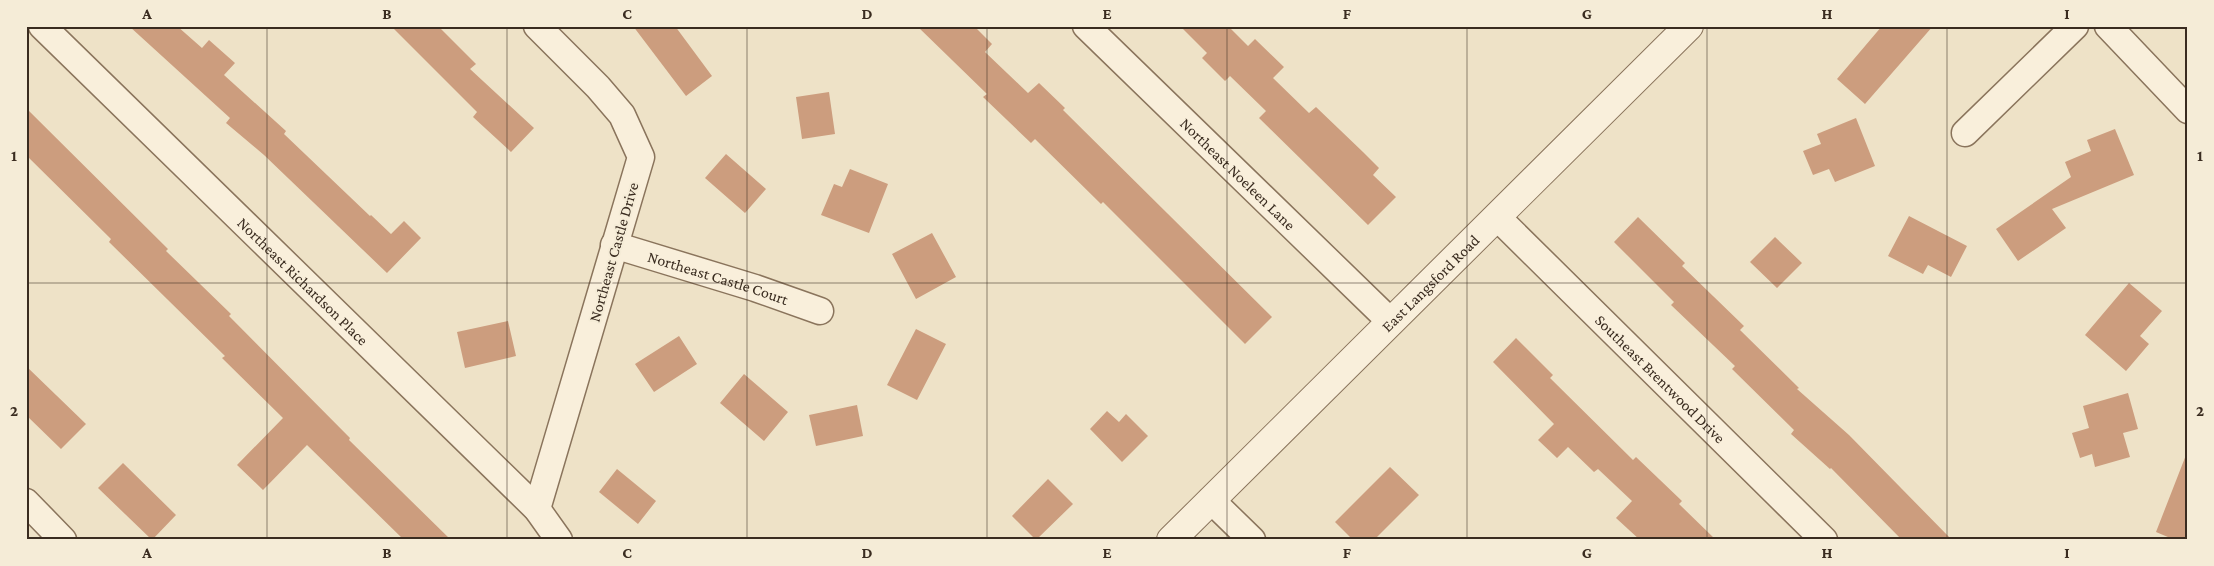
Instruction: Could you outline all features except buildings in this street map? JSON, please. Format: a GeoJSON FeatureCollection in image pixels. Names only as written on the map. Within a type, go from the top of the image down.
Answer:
{"type":"FeatureCollection","features":[{"type":"Feature","properties":{"kind":"street","name":"Northeast Richardson Place"},"geometry":{"type":"LineString","coordinates":[[42,26],[537,509],[559,540]]}},
{"type":"Feature","properties":{"kind":"street","name":"Northeast Castle Drive"},"geometry":{"type":"LineString","coordinates":[[537,26],[598,87],[622,115],[641,156],[537,509]]}},
{"type":"Feature","properties":{"kind":"street","name":"Northeast Noeleen Lane"},"geometry":{"type":"LineString","coordinates":[[1086,26],[1391,322]]}},
{"type":"Feature","properties":{"kind":"street","name":"East Langsford Road"},"geometry":{"type":"LineString","coordinates":[[1171,540],[1689,26]]}},
{"type":"Feature","properties":{"kind":"street"},"geometry":{"type":"LineString","coordinates":[[1965,133],[2075,26]]}},
{"type":"Feature","properties":{"kind":"street"},"geometry":{"type":"LineString","coordinates":[[2108,26],[2188,110]]}},
{"type":"Feature","properties":{"kind":"street","name":"Southeast Brentwood Drive"},"geometry":{"type":"LineString","coordinates":[[1497,217],[1824,540]]}},
{"type":"Feature","properties":{"kind":"street","name":"Northeast Castle Court"},"geometry":{"type":"LineString","coordinates":[[614,245],[755,288],[820,311]]}},
{"type":"Feature","properties":{"kind":"street"},"geometry":{"type":"LineString","coordinates":[[1211,500],[1252,540]]}},
{"type":"Feature","properties":{"kind":"street"},"geometry":{"type":"LineString","coordinates":[[26,502],[63,540]]}}]}
